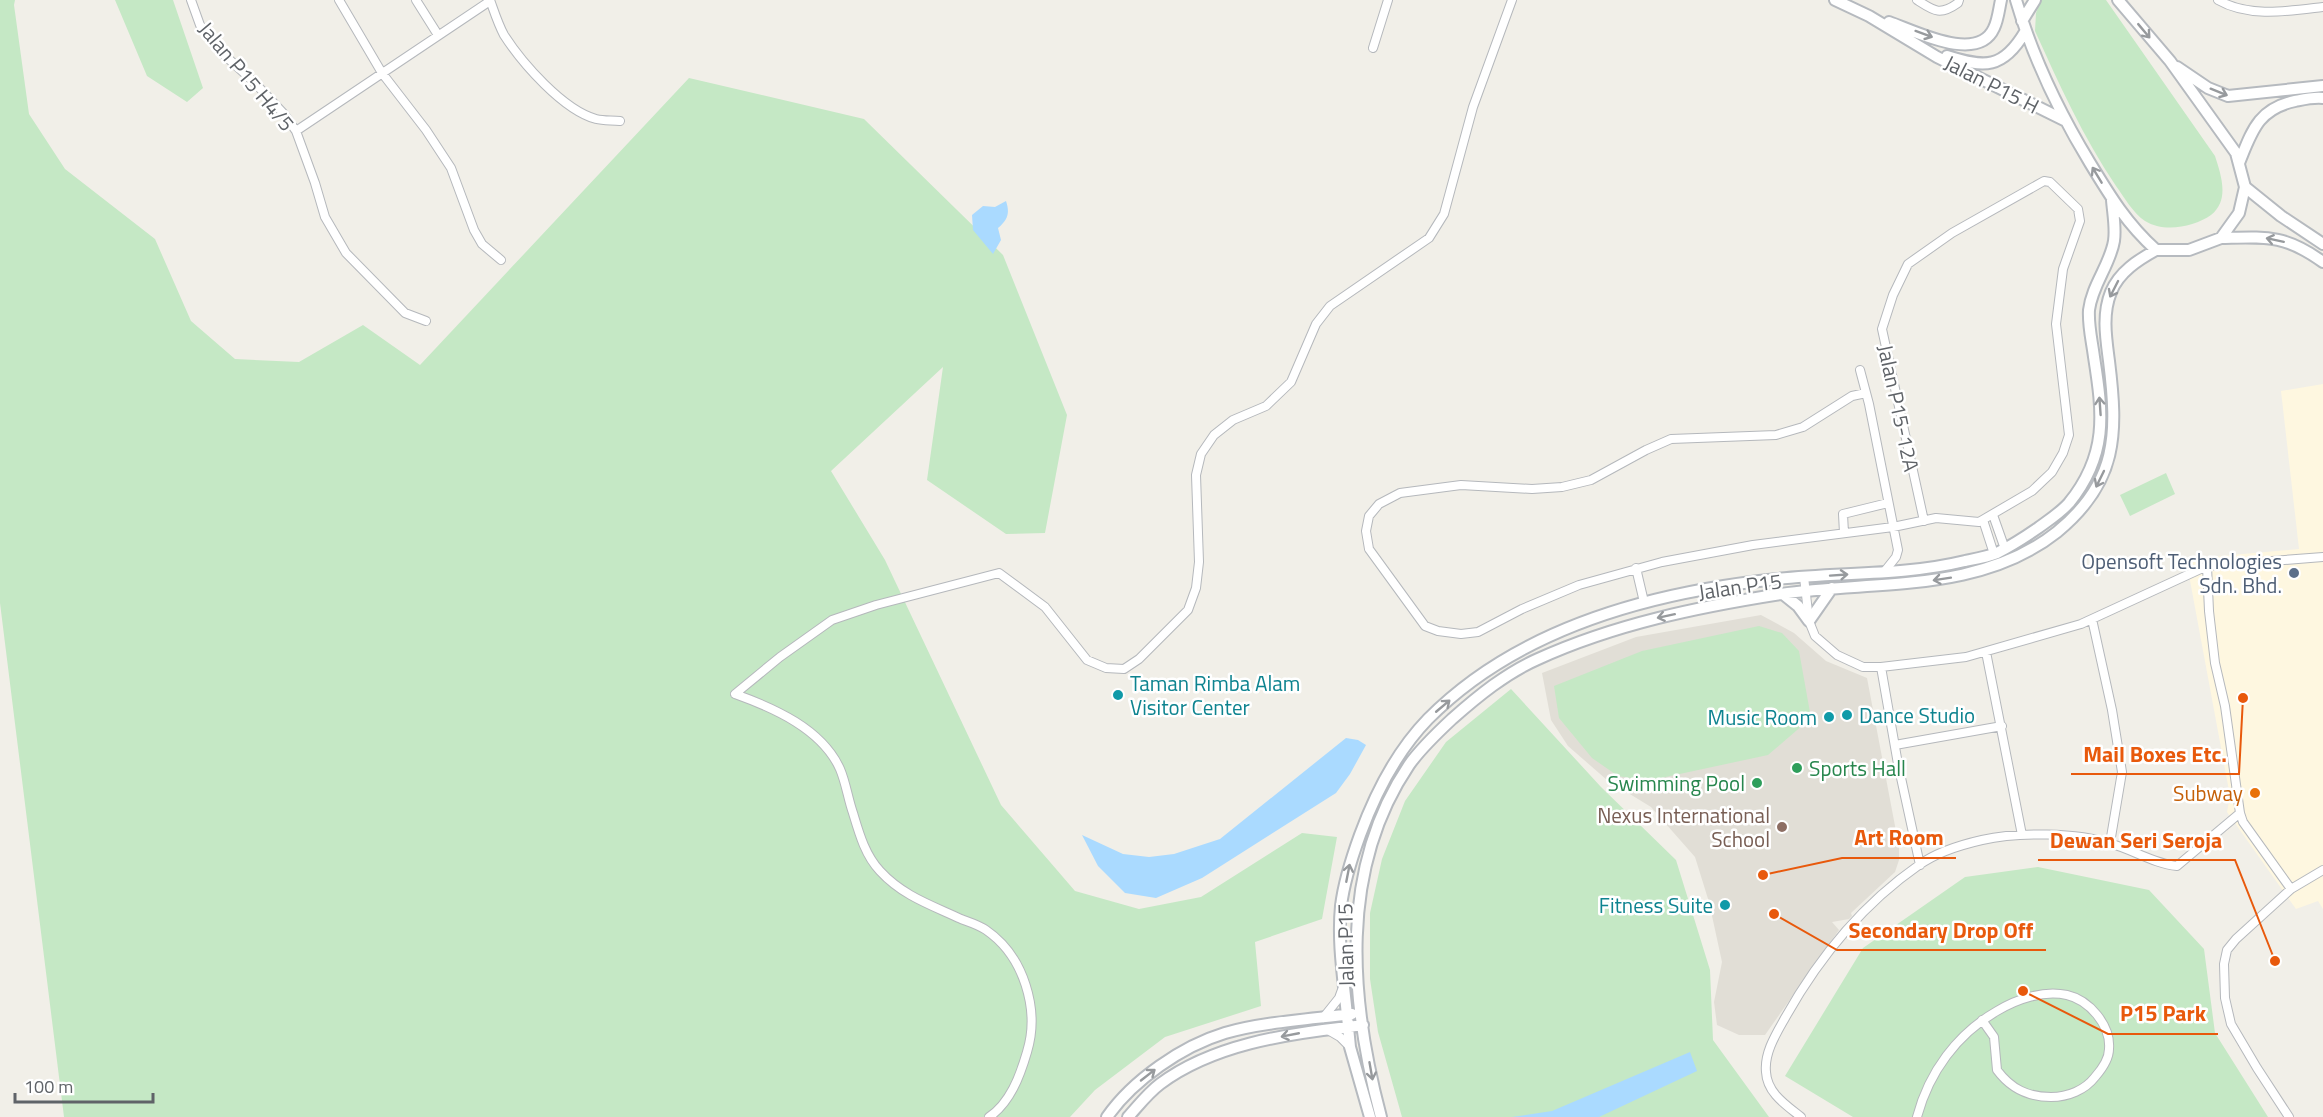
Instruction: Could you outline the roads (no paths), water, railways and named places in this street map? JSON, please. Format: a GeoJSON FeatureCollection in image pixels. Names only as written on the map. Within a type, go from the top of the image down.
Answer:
{"type":"FeatureCollection","features":[{"type":"Feature","properties":{"kind":"street","name":"Jalan P15 H4/5"},"geometry":{"type":"LineString","coordinates":[[191,0],[200,25],[221,52],[253,81],[284,114],[296,131],[325,217],[346,254],[405,313],[426,321]]}},
{"type":"Feature","properties":{"kind":"street"},"geometry":{"type":"LineString","coordinates":[[339,0],[382,73],[426,130],[451,168],[474,230],[482,244],[501,260]]}},
{"type":"Feature","properties":{"kind":"street"},"geometry":{"type":"LineString","coordinates":[[416,0],[438,35]]}},
{"type":"Feature","properties":{"kind":"street"},"geometry":{"type":"LineString","coordinates":[[296,131],[490,0],[503,33],[521,59],[545,85],[575,108],[596,119],[620,121]]}},
{"type":"Feature","properties":{"kind":"street"},"geometry":{"type":"LineString","coordinates":[[1373,48],[1388,0]]}},
{"type":"Feature","properties":{"kind":"street"},"geometry":{"type":"LineString","coordinates":[[988,1117],[998,1111],[1015,1086],[1030,1043],[1034,1018],[1024,979],[1008,952],[986,930],[902,892],[878,869],[862,842],[840,770],[828,751],[812,735],[772,707],[735,694],[780,657],[832,620],[857,610],[999,573],[1045,607],[1087,660],[1106,668],[1124,669],[1139,659],[1188,610],[1196,588],[1199,562],[1196,476],[1201,454],[1214,435],[1233,420],[1266,406],[1291,382],[1316,324],[1330,306],[1429,238],[1444,214],[1473,107],[1512,0]]}},
{"type":"Feature","properties":{"kind":"street","name":"Jalan P15 H"},"geometry":{"type":"LineString","coordinates":[[1835,0],[1869,16],[1938,57],[2064,120]]}},
{"type":"Feature","properties":{"kind":"street"},"geometry":{"type":"LineString","coordinates":[[1917,0],[1935,11],[1949,10],[1959,0]]}},
{"type":"Feature","properties":{"kind":"street"},"geometry":{"type":"LineString","coordinates":[[1869,16],[1941,41],[1971,45],[1982,40],[1995,28],[2001,0]]}},
{"type":"Feature","properties":{"kind":"street"},"geometry":{"type":"LineString","coordinates":[[2016,0],[2024,27],[2064,120],[2112,201],[2134,231],[2156,250],[2189,250],[2221,238],[2271,237],[2302,246],[2323,261]]}},
{"type":"Feature","properties":{"kind":"street","name":"Jalan P15 H"},"geometry":{"type":"LineString","coordinates":[[1922,47],[1981,65],[1999,61],[2021,40],[2035,0]]}},
{"type":"Feature","properties":{"kind":"street"},"geometry":{"type":"LineString","coordinates":[[2118,0],[2170,61],[2236,153],[2245,187],[2239,213],[2221,238]]}},
{"type":"Feature","properties":{"kind":"street"},"geometry":{"type":"LineString","coordinates":[[2218,0],[2231,7],[2275,12],[2323,7]]}},
{"type":"Feature","properties":{"kind":"street"},"geometry":{"type":"LineString","coordinates":[[2170,61],[2208,88],[2228,96],[2323,86]]}},
{"type":"Feature","properties":{"kind":"street"},"geometry":{"type":"LineString","coordinates":[[2239,163],[2250,135],[2264,115],[2279,105],[2315,97],[2323,98]]}},
{"type":"Feature","properties":{"kind":"street","name":"Jalan P15-12A"},"geometry":{"type":"LineString","coordinates":[[1924,521],[1882,329],[1893,295],[1908,264],[1953,233],[2044,181],[2050,182],[2078,209],[2080,215],[2080,221],[2063,269],[2056,324],[2069,435],[2063,453],[2052,472],[2032,491],[1993,515]]}},
{"type":"Feature","properties":{"kind":"street"},"geometry":{"type":"LineString","coordinates":[[2245,187],[2281,216],[2323,244]]}},
{"type":"Feature","properties":{"kind":"street","name":"Jalan P15"},"geometry":{"type":"LineString","coordinates":[[1347,1014],[1341,907],[1350,862],[1370,807],[1398,756],[1427,720],[1492,668],[1554,635],[1606,613],[1644,602],[1776,579],[1921,570],[1994,554],[2061,512],[2084,483],[2093,465],[2102,425],[2089,320],[2094,290],[2115,240],[2112,201]]}},
{"type":"Feature","properties":{"kind":"street","name":"Jalan P15"},"geometry":{"type":"LineString","coordinates":[[1381,1117],[1361,1013],[1356,946],[1357,911],[1365,862],[1375,829],[1410,764],[1436,735],[1498,681],[1535,660],[1616,628],[1698,609],[1783,594],[1933,581],[1963,576],[1990,568],[2042,543],[2079,511],[2092,495],[2110,457],[2114,432],[2114,398],[2106,331],[2109,298],[2123,273],[2156,250]]}},
{"type":"Feature","properties":{"kind":"street"},"geometry":{"type":"LineString","coordinates":[[1860,370],[1898,550],[1884,572]]}},
{"type":"Feature","properties":{"kind":"street"},"geometry":{"type":"LineString","coordinates":[[1866,393],[1852,396],[1803,427],[1776,435],[1671,439],[1591,480],[1563,487],[1532,489],[1461,485],[1400,493],[1379,504],[1369,516],[1366,531],[1369,549],[1425,626],[1438,632],[1461,634],[1478,632],[1557,594],[1606,576],[1753,545],[1893,527],[1936,518],[1979,522],[1993,515],[2005,549]]}},
{"type":"Feature","properties":{"kind":"street"},"geometry":{"type":"LineString","coordinates":[[1844,533],[1843,514],[1888,503]]}},
{"type":"Feature","properties":{"kind":"street"},"geometry":{"type":"LineString","coordinates":[[1983,520],[1994,554]]}},
{"type":"Feature","properties":{"kind":"street"},"geometry":{"type":"LineString","coordinates":[[1804,577],[1809,621],[1815,636],[1837,655],[1863,667],[1881,667],[1966,657],[1986,652],[2092,619],[2207,566],[2323,557]]}},
{"type":"Feature","properties":{"kind":"street"},"geometry":{"type":"LineString","coordinates":[[2207,566],[2215,663],[2225,706],[2240,813],[2243,822],[2291,889]]}},
{"type":"Feature","properties":{"kind":"street"},"geometry":{"type":"LineString","coordinates":[[1636,568],[1644,602]]}},
{"type":"Feature","properties":{"kind":"street"},"geometry":{"type":"LineString","coordinates":[[1809,621],[1832,588]]}},
{"type":"Feature","properties":{"kind":"street"},"geometry":{"type":"LineString","coordinates":[[1783,594],[1809,621]]}},
{"type":"Feature","properties":{"kind":"street"},"geometry":{"type":"LineString","coordinates":[[2092,619],[2112,710],[2122,772],[2109,843]]}},
{"type":"Feature","properties":{"kind":"street"},"geometry":{"type":"LineString","coordinates":[[1986,652],[2022,835]]}},
{"type":"Feature","properties":{"kind":"street"},"geometry":{"type":"LineString","coordinates":[[1881,667],[1920,865]]}},
{"type":"Feature","properties":{"kind":"street"},"geometry":{"type":"LineString","coordinates":[[1492,668],[1498,681]]}},
{"type":"Feature","properties":{"kind":"street"},"geometry":{"type":"LineString","coordinates":[[1895,745],[2002,726]]}},
{"type":"Feature","properties":{"kind":"street"},"geometry":{"type":"LineString","coordinates":[[1801,1117],[1774,1094],[1768,1082],[1767,1058],[1776,1035],[1802,989],[1835,944],[1876,900],[1920,865],[1947,850],[1968,843],[2022,835],[2073,837],[2109,843],[2177,866],[2240,813]]}},
{"type":"Feature","properties":{"kind":"street"},"geometry":{"type":"LineString","coordinates":[[2289,1117],[2231,1024],[2227,1015],[2223,980],[2227,950],[2291,889],[2321,875]]}},
{"type":"Feature","properties":{"kind":"street"},"geometry":{"type":"LineString","coordinates":[[1344,985],[1324,1023],[1350,1047]]}},
{"type":"Feature","properties":{"kind":"street"},"geometry":{"type":"LineString","coordinates":[[1917,1117],[1928,1083],[1947,1053],[1982,1020],[2011,1002],[2042,994],[2068,995],[2088,1005],[2104,1025],[2109,1050],[2106,1062],[2092,1082],[2082,1089],[2059,1097],[2029,1095],[2004,1079],[1997,1070],[1994,1038],[1982,1020]]}},
{"type":"Feature","properties":{"kind":"street","name":"Jalan P15"},"geometry":{"type":"LineString","coordinates":[[1128,1117],[1159,1085],[1193,1063],[1347,1014],[1361,1013]]}},
{"type":"Feature","properties":{"kind":"street"},"geometry":{"type":"LineString","coordinates":[[1347,1014],[1350,1047],[1370,1117]]}},
{"type":"Feature","properties":{"kind":"street","name":"Jalan P15"},"geometry":{"type":"LineString","coordinates":[[1107,1117],[1120,1099],[1149,1073],[1200,1044],[1225,1033],[1324,1023],[1348,1027],[1363,1025]]}},
{"type":"Feature","properties":{"kind":"water"},"geometry":{"type":"Polygon","coordinates":[[[1006,201],[1007,216],[998,228],[1001,240],[993,254],[973,230],[972,215],[983,206],[995,207],[1006,201]]]}},
{"type":"Feature","properties":{"kind":"water"},"geometry":{"type":"Polygon","coordinates":[[[1346,738],[1358,740],[1366,745],[1350,774],[1336,793],[1202,878],[1156,898],[1125,893],[1098,866],[1082,835],[1123,854],[1149,857],[1174,854],[1220,839],[1346,738]]]}},
{"type":"Feature","properties":{"kind":"water"},"geometry":{"type":"Polygon","coordinates":[[[1690,1052],[1697,1071],[1599,1117],[1512,1117],[1552,1111],[1690,1052]]]}},
{"type":"Feature","properties":{"kind":"place","name":"Opensoft Technologies Sdn. Bhd."},"geometry":{"type":"Point","coordinates":[2294,573]}},
{"type":"Feature","properties":{"kind":"place","name":"Taman Rimba Alam Visitor Center"},"geometry":{"type":"Point","coordinates":[1118,695]}},
{"type":"Feature","properties":{"kind":"place","name":"Mail Boxes Etc."},"geometry":{"type":"Point","coordinates":[2243,698]}},
{"type":"Feature","properties":{"kind":"place","name":"Dance Studio"},"geometry":{"type":"Point","coordinates":[1847,715]}},
{"type":"Feature","properties":{"kind":"place","name":"Music Room"},"geometry":{"type":"Point","coordinates":[1829,717]}},
{"type":"Feature","properties":{"kind":"place","name":"Sports Hall"},"geometry":{"type":"Point","coordinates":[1797,768]}},
{"type":"Feature","properties":{"kind":"place","name":"Swimming Pool"},"geometry":{"type":"Point","coordinates":[1757,783]}},
{"type":"Feature","properties":{"kind":"place","name":"Subway"},"geometry":{"type":"Point","coordinates":[2255,793]}},
{"type":"Feature","properties":{"kind":"place","name":"Nexus International School"},"geometry":{"type":"Point","coordinates":[1782,827]}},
{"type":"Feature","properties":{"kind":"place","name":"Art Room"},"geometry":{"type":"Point","coordinates":[1763,875]}},
{"type":"Feature","properties":{"kind":"place","name":"Fitness Suite"},"geometry":{"type":"Point","coordinates":[1725,905]}},
{"type":"Feature","properties":{"kind":"place","name":"Secondary Drop Off"},"geometry":{"type":"Point","coordinates":[1774,914]}},
{"type":"Feature","properties":{"kind":"place","name":"Dewan Seri Seroja"},"geometry":{"type":"Point","coordinates":[2275,961]}},
{"type":"Feature","properties":{"kind":"place","name":"P15 Park"},"geometry":{"type":"Point","coordinates":[2023,991]}}]}
